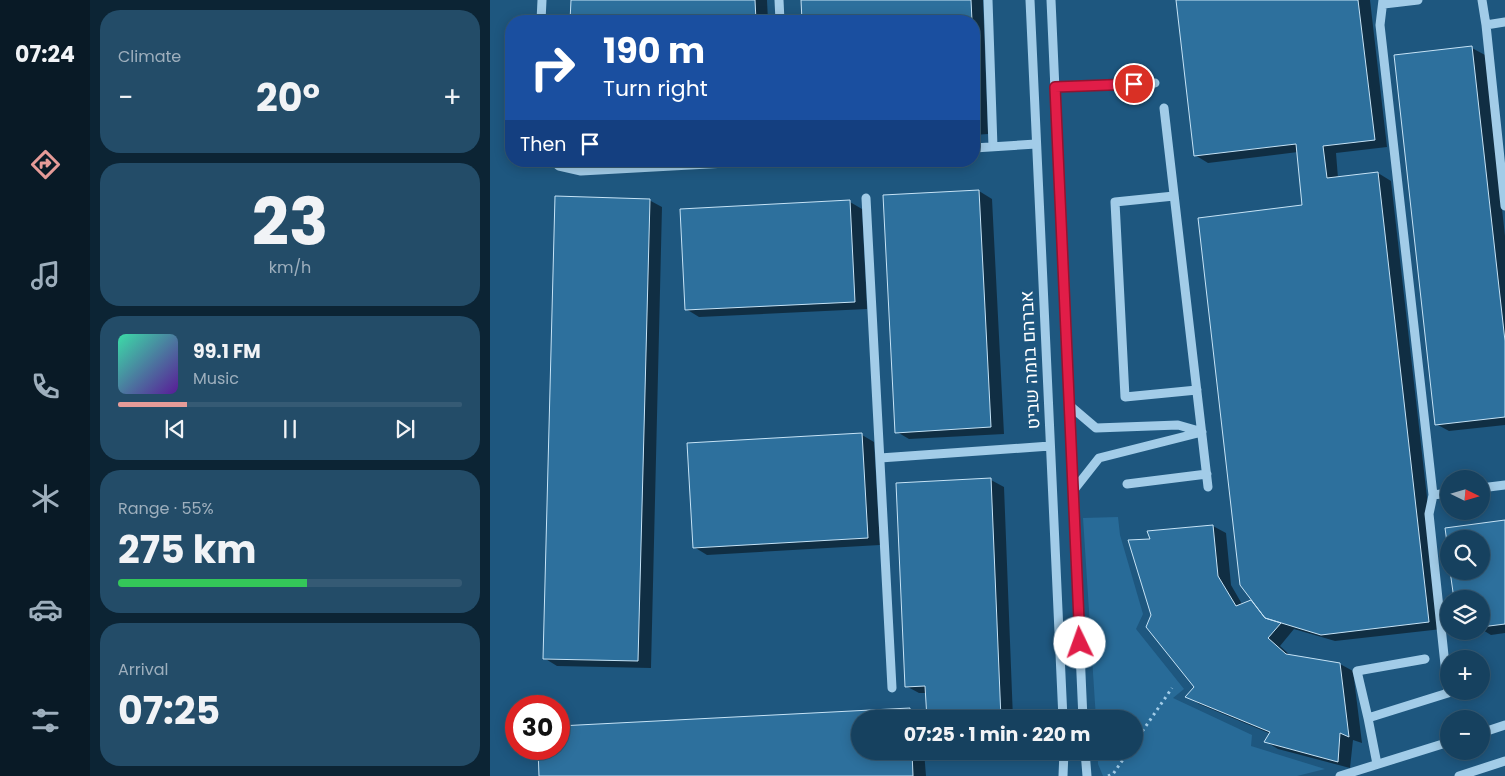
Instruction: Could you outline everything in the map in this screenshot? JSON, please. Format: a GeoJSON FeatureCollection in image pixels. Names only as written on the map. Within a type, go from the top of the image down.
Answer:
{"type":"FeatureCollection","features":[{"type":"Feature","properties":{"kind":"street"},"geometry":{"type":"LineString","coordinates":[[541,15],[542,0]]}},
{"type":"Feature","properties":{"kind":"street"},"geometry":{"type":"LineString","coordinates":[[779,0],[780,15]]}},
{"type":"Feature","properties":{"kind":"street"},"geometry":{"type":"LineString","coordinates":[[988,0],[993,147]]}},
{"type":"Feature","properties":{"kind":"street","name":"אברהם בומה שביט"},"geometry":{"type":"LineString","coordinates":[[1030,0],[1062,710]]}},
{"type":"Feature","properties":{"kind":"street","name":"אברהם בומה שביט"},"geometry":{"type":"LineString","coordinates":[[1051,0],[1083,710]]}},
{"type":"Feature","properties":{"kind":"street"},"geometry":{"type":"LineString","coordinates":[[1368,718],[1448,693],[1429,514],[1433,495],[1380,25],[1384,2],[1418,0]]}},
{"type":"Feature","properties":{"kind":"street"},"geometry":{"type":"LineString","coordinates":[[1482,0],[1505,206]]}},
{"type":"Feature","properties":{"kind":"street"},"geometry":{"type":"LineString","coordinates":[[1486,24],[1505,22]]}},
{"type":"Feature","properties":{"kind":"street"},"geometry":{"type":"LineString","coordinates":[[1055,87],[1154,83]]}},
{"type":"Feature","properties":{"kind":"street"},"geometry":{"type":"LineString","coordinates":[[1164,108],[1208,487]]}},
{"type":"Feature","properties":{"kind":"street"},"geometry":{"type":"LineString","coordinates":[[980,148],[1036,144]]}},
{"type":"Feature","properties":{"kind":"street"},"geometry":{"type":"LineString","coordinates":[[562,167],[580,171],[653,167]]}},
{"type":"Feature","properties":{"kind":"street"},"geometry":{"type":"LineString","coordinates":[[1174,196],[1115,202],[1125,397],[1197,390]]}},
{"type":"Feature","properties":{"kind":"street"},"geometry":{"type":"LineString","coordinates":[[866,198],[892,688]]}},
{"type":"Feature","properties":{"kind":"street"},"geometry":{"type":"LineString","coordinates":[[1069,405],[1096,428],[1178,425],[1202,432]]}},
{"type":"Feature","properties":{"kind":"street"},"geometry":{"type":"LineString","coordinates":[[1073,491],[1099,458],[1202,432]]}},
{"type":"Feature","properties":{"kind":"street"},"geometry":{"type":"LineString","coordinates":[[880,458],[1050,446]]}},
{"type":"Feature","properties":{"kind":"street"},"geometry":{"type":"LineString","coordinates":[[1127,484],[1206,474]]}},
{"type":"Feature","properties":{"kind":"street"},"geometry":{"type":"LineString","coordinates":[[1490,487],[1505,486]]}},
{"type":"Feature","properties":{"kind":"street"},"geometry":{"type":"LineString","coordinates":[[1433,495],[1440,494]]}},
{"type":"Feature","properties":{"kind":"street"},"geometry":{"type":"LineString","coordinates":[[1377,764],[1357,671],[1425,659]]}},
{"type":"Feature","properties":{"kind":"street"},"geometry":{"type":"LineString","coordinates":[[1490,729],[1505,725]]}},
{"type":"Feature","properties":{"kind":"street"},"geometry":{"type":"LineString","coordinates":[[1340,776],[1440,745]]}},
{"type":"Feature","properties":{"kind":"street"},"geometry":{"type":"LineString","coordinates":[[1064,760],[1064,776]]}},
{"type":"Feature","properties":{"kind":"street"},"geometry":{"type":"LineString","coordinates":[[1086,760],[1087,776]]}},
{"type":"Feature","properties":{"kind":"street"},"geometry":{"type":"LineString","coordinates":[[1460,776],[1505,761]]}},
{"type":"Feature","properties":{"kind":"path"},"geometry":{"type":"LineString","coordinates":[[1143,730],[1172,688]]}},
{"type":"Feature","properties":{"kind":"path"},"geometry":{"type":"LineString","coordinates":[[1108,776],[1113,774],[1123,760]]}},
{"type":"Feature","properties":{"kind":"shaded area"},"geometry":{"type":"Polygon","coordinates":[[[1118,517],[1120,535],[1143,614],[1136,629],[1184,689],[1173,698],[1252,735],[1251,746],[1325,769],[1297,776],[1103,776],[1098,760],[1143,760],[1143,710],[1095,710],[1083,518],[1118,517]]]}},
{"type":"Feature","properties":{"kind":"building"},"geometry":{"type":"Polygon","coordinates":[[[571,0],[755,0],[756,15],[570,15],[571,0]]]}},
{"type":"Feature","properties":{"kind":"building"},"geometry":{"type":"Polygon","coordinates":[[[801,0],[971,0],[972,15],[802,15],[801,0]]]}},
{"type":"Feature","properties":{"kind":"building"},"geometry":{"type":"Polygon","coordinates":[[[1176,0],[1358,0],[1375,140],[1323,146],[1327,178],[1378,172],[1429,622],[1321,635],[1265,618],[1240,585],[1198,218],[1302,205],[1296,144],[1194,156],[1176,0]]]}},
{"type":"Feature","properties":{"kind":"building"},"geometry":{"type":"Polygon","coordinates":[[[1472,46],[1505,341],[1505,417],[1435,425],[1394,55],[1472,46]]]}},
{"type":"Feature","properties":{"kind":"building"},"geometry":{"type":"Polygon","coordinates":[[[979,190],[991,427],[895,433],[883,195],[979,190]]]}},
{"type":"Feature","properties":{"kind":"building"},"geometry":{"type":"Polygon","coordinates":[[[555,196],[650,199],[638,661],[543,659],[555,196]]]}},
{"type":"Feature","properties":{"kind":"building"},"geometry":{"type":"Polygon","coordinates":[[[850,200],[855,302],[685,310],[680,209],[850,200]]]}},
{"type":"Feature","properties":{"kind":"building"},"geometry":{"type":"Polygon","coordinates":[[[862,433],[868,538],[693,548],[687,443],[862,433]]]}},
{"type":"Feature","properties":{"kind":"building"},"geometry":{"type":"Polygon","coordinates":[[[991,478],[1001,710],[926,710],[925,686],[905,687],[896,483],[991,478]]]}},
{"type":"Feature","properties":{"kind":"building"},"geometry":{"type":"Polygon","coordinates":[[[1505,520],[1505,624],[1490,626],[1490,590],[1453,590],[1451,580],[1490,580],[1490,530],[1445,530],[1445,528],[1505,520]]]}},
{"type":"Feature","properties":{"kind":"building"},"geometry":{"type":"Polygon","coordinates":[[[1213,525],[1218,576],[1236,606],[1251,600],[1265,618],[1281,623],[1268,638],[1286,654],[1340,663],[1349,737],[1340,733],[1338,762],[1264,742],[1270,732],[1185,697],[1194,687],[1146,627],[1151,615],[1128,540],[1150,539],[1147,531],[1213,525]]]}},
{"type":"Feature","properties":{"kind":"building"},"geometry":{"type":"Polygon","coordinates":[[[910,708],[910,710],[871,710],[910,708]]]}},
{"type":"Feature","properties":{"kind":"building"},"geometry":{"type":"Polygon","coordinates":[[[851,711],[851,760],[912,760],[913,776],[539,776],[538,760],[570,760],[570,725],[851,711]]]}},
{"type":"Feature","properties":{"kind":"route"},"geometry":{"type":"LineString","coordinates":[[1080,643],[1055,87],[1134,84]]}}]}
